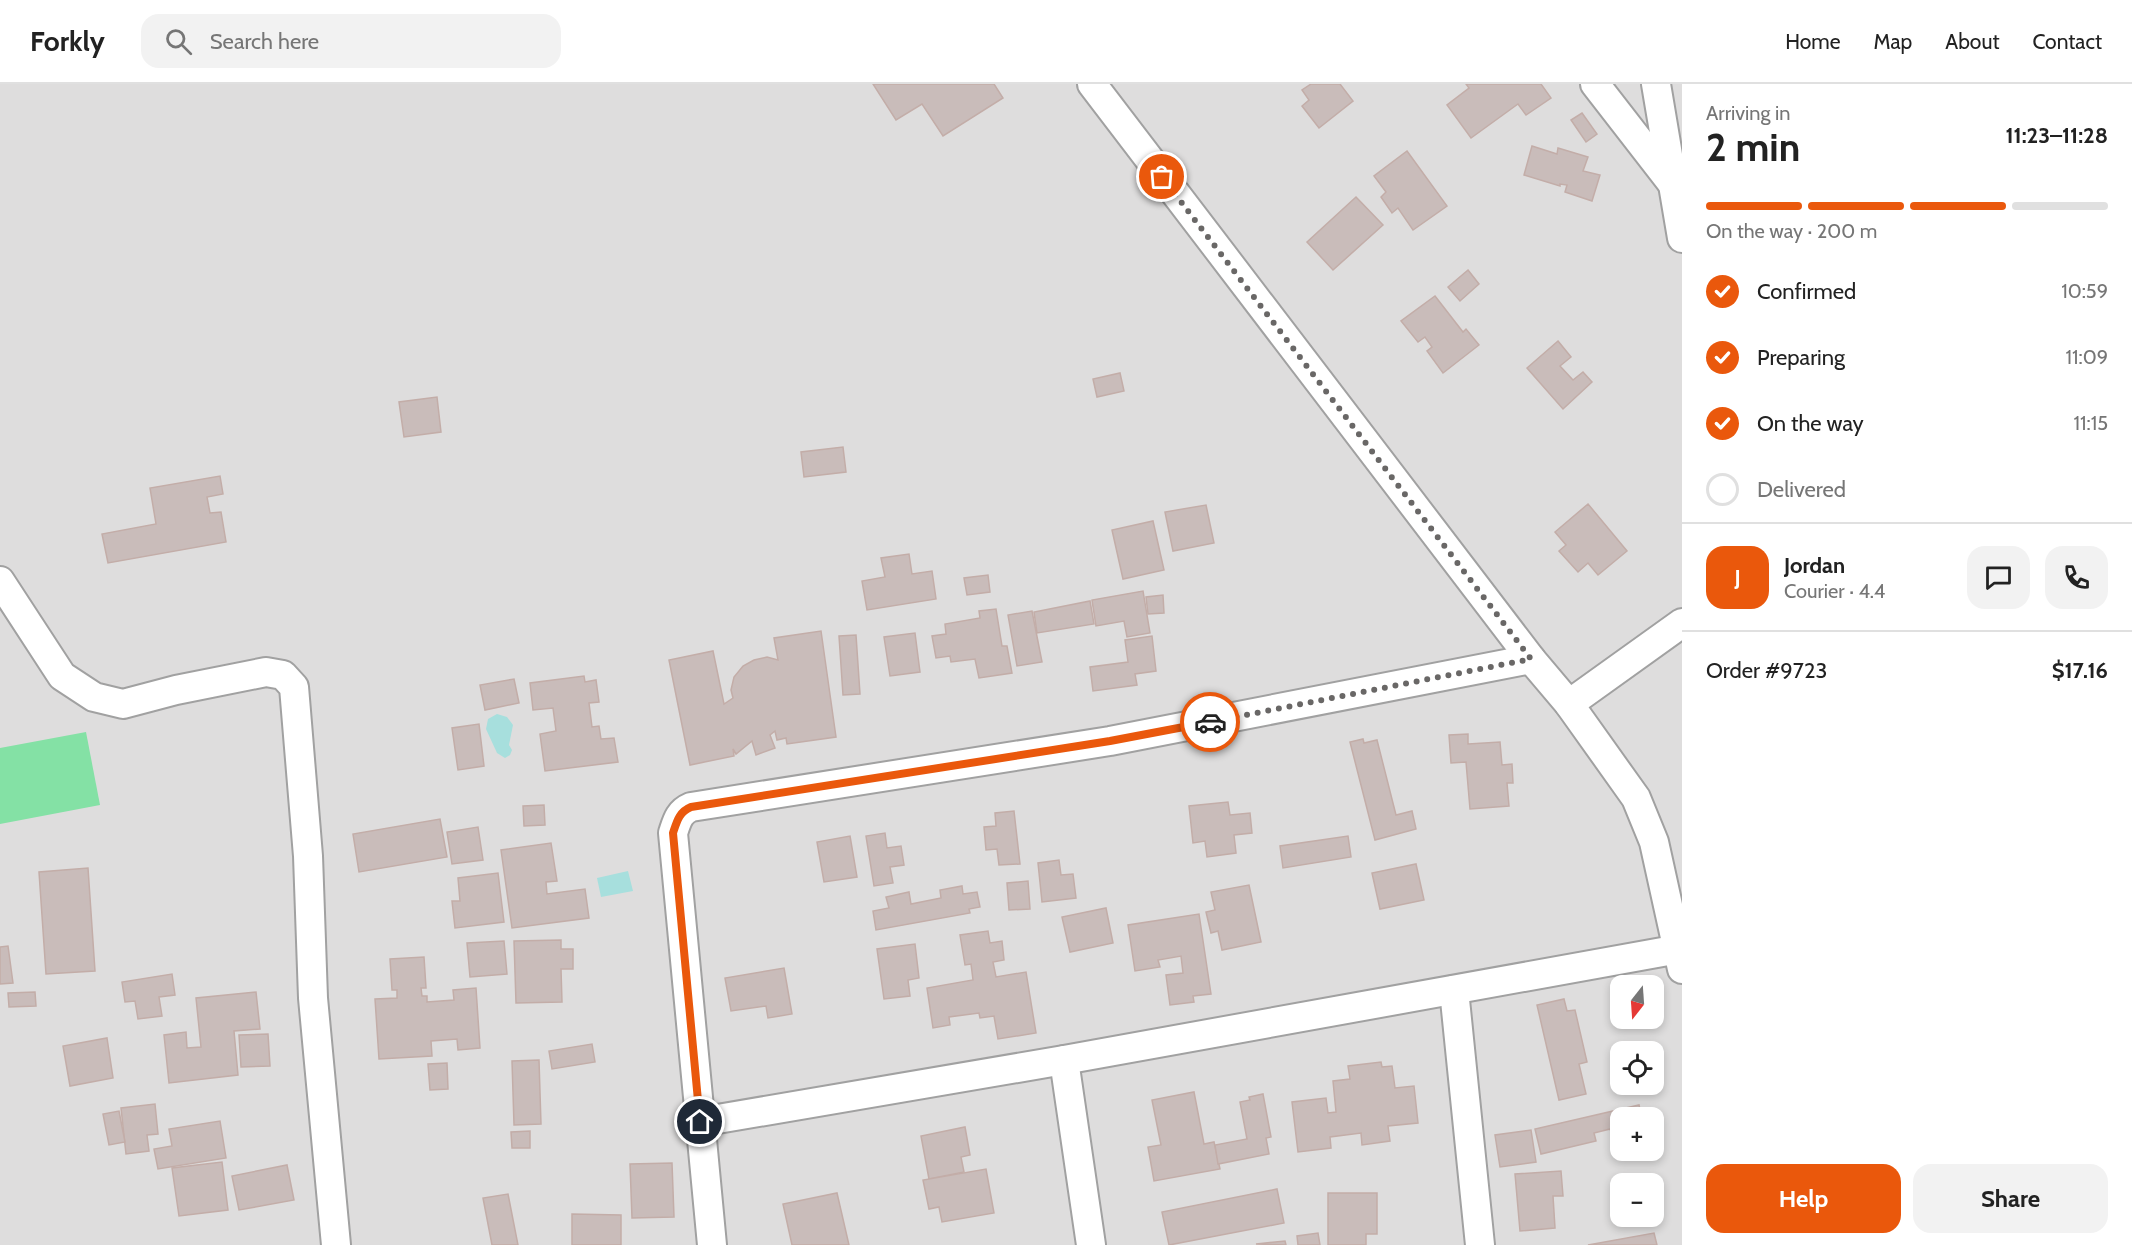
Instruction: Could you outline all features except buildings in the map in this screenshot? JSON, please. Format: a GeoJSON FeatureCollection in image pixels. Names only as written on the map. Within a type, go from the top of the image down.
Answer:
{"type":"FeatureCollection","features":[{"type":"Feature","properties":{"kind":"street"},"geometry":{"type":"LineString","coordinates":[[700,1122],[1454,990],[1680,959],[1654,842],[1636,798],[1569,704],[1531,659],[1092,84]]}},
{"type":"Feature","properties":{"kind":"street"},"geometry":{"type":"LineString","coordinates":[[1595,84],[1672,184]]}},
{"type":"Feature","properties":{"kind":"street"},"geometry":{"type":"LineString","coordinates":[[1656,84],[1682,238]]}},
{"type":"Feature","properties":{"kind":"street"},"geometry":{"type":"LineString","coordinates":[[0,581],[62,676],[94,697],[123,704],[176,690],[266,672],[283,675],[294,687],[308,856],[313,998],[336,1245]]}},
{"type":"Feature","properties":{"kind":"street"},"geometry":{"type":"LineString","coordinates":[[1569,704],[1682,623]]}},
{"type":"Feature","properties":{"kind":"street"},"geometry":{"type":"LineString","coordinates":[[712,1245],[673,833],[680,815],[685,810],[691,807],[1110,741],[1531,659]]}},
{"type":"Feature","properties":{"kind":"street"},"geometry":{"type":"LineString","coordinates":[[1454,990],[1480,1245]]}},
{"type":"Feature","properties":{"kind":"street"},"geometry":{"type":"LineString","coordinates":[[1064,1060],[1091,1245]]}},
{"type":"Feature","properties":{"kind":"shaded area"},"geometry":{"type":"Polygon","coordinates":[[[0,84],[1682,84],[1682,1245],[0,1245],[0,84]]]}},
{"type":"Feature","properties":{"kind":"green space"},"geometry":{"type":"Polygon","coordinates":[[[86,732],[100,805],[0,824],[0,748],[86,732]]]}},
{"type":"Feature","properties":{"kind":"water"},"geometry":{"type":"Polygon","coordinates":[[[497,714],[507,717],[513,725],[509,745],[512,750],[505,758],[497,753],[486,729],[488,719],[497,714]]]}},
{"type":"Feature","properties":{"kind":"water"},"geometry":{"type":"Polygon","coordinates":[[[628,871],[633,891],[601,897],[597,878],[628,871]]]}},
{"type":"Feature","properties":{"kind":"way so far"},"geometry":{"type":"LineString","coordinates":[[1162,177],[1531,659],[1210,722]]}},
{"type":"Feature","properties":{"kind":"route"},"geometry":{"type":"LineString","coordinates":[[700,1122],[673,833],[680,815],[685,810],[691,807],[1110,741],[1210,722]]}}]}
